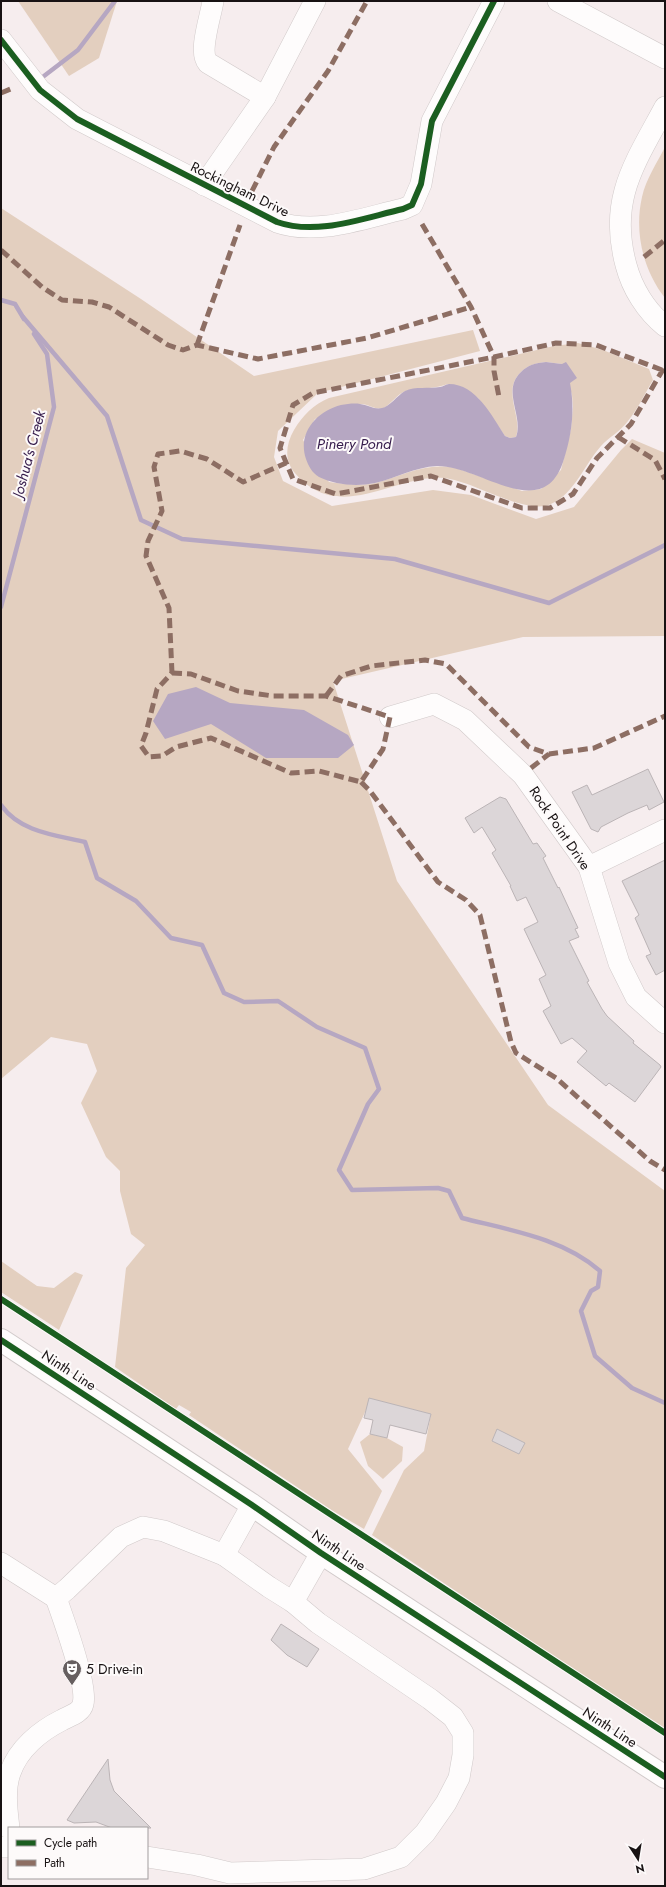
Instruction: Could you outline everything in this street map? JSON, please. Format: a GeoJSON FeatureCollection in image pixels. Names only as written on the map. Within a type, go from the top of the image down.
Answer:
{"type":"FeatureCollection","features":[{"type":"Feature","properties":{"kind":"main road","name":"Ninth Line"},"geometry":{"type":"LineString","coordinates":[[1,1340],[252,1505],[321,1553],[665,1777]]}},
{"type":"Feature","properties":{"kind":"street"},"geometry":{"type":"LineString","coordinates":[[213,1],[203,46],[204,58],[208,63],[265,97]]}},
{"type":"Feature","properties":{"kind":"street"},"geometry":{"type":"LineString","coordinates":[[204,185],[265,97],[316,1]]}},
{"type":"Feature","properties":{"kind":"street","name":"Rockingham Drive"},"geometry":{"type":"LineString","coordinates":[[1,40],[31,80],[57,105],[77,119],[277,222],[299,228],[312,228],[403,209],[412,205],[419,192],[421,184],[432,121],[494,1]]}},
{"type":"Feature","properties":{"kind":"street"},"geometry":{"type":"LineString","coordinates":[[558,1],[665,58]]}},
{"type":"Feature","properties":{"kind":"street"},"geometry":{"type":"LineString","coordinates":[[665,108],[632,168],[623,194],[620,216],[621,246],[629,276],[640,298],[665,326]]}},
{"type":"Feature","properties":{"kind":"street","name":"Rock Point Drive"},"geometry":{"type":"LineString","coordinates":[[390,717],[434,704],[464,720],[523,775],[589,867],[619,963],[636,996],[665,1023]]}},
{"type":"Feature","properties":{"kind":"street"},"geometry":{"type":"LineString","coordinates":[[589,867],[665,830]]}},
{"type":"Feature","properties":{"kind":"street"},"geometry":{"type":"LineString","coordinates":[[224,1555],[252,1505]]}},
{"type":"Feature","properties":{"kind":"street"},"geometry":{"type":"LineString","coordinates":[[62,1594],[121,1537],[143,1527],[164,1531],[224,1555],[293,1602],[318,1623],[430,1699],[453,1717],[463,1733],[463,1755],[459,1778],[446,1803],[426,1833],[401,1857],[364,1869],[230,1873],[197,1865],[148,1857]]}},
{"type":"Feature","properties":{"kind":"street"},"geometry":{"type":"LineString","coordinates":[[293,1602],[321,1553]]}},
{"type":"Feature","properties":{"kind":"street"},"geometry":{"type":"LineString","coordinates":[[1,1563],[62,1594]]}},
{"type":"Feature","properties":{"kind":"street"},"geometry":{"type":"LineString","coordinates":[[9,1827],[7,1792],[10,1773],[20,1755],[36,1735],[78,1712],[83,1704],[83,1691],[62,1594]]}},
{"type":"Feature","properties":{"kind":"shaded area"},"geometry":{"type":"Polygon","coordinates":[[[18,1],[117,1],[99,58],[69,76],[18,1]]]}},
{"type":"Feature","properties":{"kind":"shaded area"},"geometry":{"type":"Polygon","coordinates":[[[665,147],[665,298],[657,287],[646,263],[642,250],[639,224],[644,190],[649,177],[665,147]]]}},
{"type":"Feature","properties":{"kind":"shaded area"},"geometry":{"type":"Polygon","coordinates":[[[1,208],[141,299],[254,376],[473,330],[480,351],[318,393],[278,431],[274,457],[283,481],[332,506],[433,490],[471,495],[536,519],[574,507],[621,450],[632,439],[665,453],[665,636],[523,637],[333,681],[397,881],[548,1105],[665,1191],[665,1731],[372,1535],[404,1470],[424,1451],[431,1414],[371,1399],[348,1449],[382,1491],[364,1529],[333,1511],[189,1415],[191,1412],[179,1405],[176,1409],[115,1367],[126,1268],[145,1245],[131,1234],[120,1191],[120,1171],[106,1157],[81,1103],[97,1071],[87,1044],[51,1037],[1,1079],[1,208]]]}},
{"type":"Feature","properties":{"kind":"shaded area"},"geometry":{"type":"Polygon","coordinates":[[[578,343],[603,350],[649,369],[653,380],[625,425],[595,453],[579,478],[567,493],[551,504],[540,506],[514,502],[456,480],[444,478],[425,479],[367,494],[348,497],[329,495],[311,488],[294,472],[291,467],[287,457],[287,451],[291,435],[309,411],[329,398],[554,346],[578,343]],[[546,362],[532,365],[521,372],[515,379],[512,395],[517,421],[516,437],[510,438],[505,436],[478,398],[448,384],[438,387],[403,392],[381,409],[363,404],[355,404],[338,410],[315,419],[303,440],[329,482],[370,484],[415,470],[445,467],[456,468],[522,491],[541,489],[561,470],[571,429],[573,407],[572,395],[562,364],[546,362]]]}},
{"type":"Feature","properties":{"kind":"shaded area"},"geometry":{"type":"Polygon","coordinates":[[[1,1261],[37,1286],[54,1288],[75,1272],[83,1275],[59,1330],[1,1292],[1,1261]]]}},
{"type":"Feature","properties":{"kind":"shaded area"},"geometry":{"type":"Polygon","coordinates":[[[370,1434],[387,1438],[403,1447],[402,1461],[383,1479],[368,1466],[360,1442],[370,1434]]]}},
{"type":"Feature","properties":{"kind":"water","name":"Pinery Pond"},"geometry":{"type":"Polygon","coordinates":[[[546,362],[562,364],[566,362],[577,378],[570,383],[572,393],[572,421],[564,459],[555,478],[542,488],[526,490],[509,487],[454,468],[437,466],[413,470],[375,483],[361,485],[346,484],[325,480],[312,471],[309,466],[304,449],[304,440],[311,424],[324,412],[341,405],[351,404],[382,408],[409,389],[436,388],[448,384],[459,385],[467,389],[482,402],[505,436],[510,438],[516,437],[518,429],[513,395],[515,379],[529,366],[546,362]]]}},
{"type":"Feature","properties":{"kind":"water"},"geometry":{"type":"Polygon","coordinates":[[[196,687],[230,703],[304,710],[348,735],[354,745],[338,758],[266,758],[211,724],[165,739],[153,721],[168,694],[196,687]]]}},
{"type":"Feature","properties":{"kind":"building"},"geometry":{"type":"Polygon","coordinates":[[[648,769],[664,802],[649,810],[647,805],[628,813],[601,827],[598,832],[591,829],[572,792],[587,785],[592,795],[648,769]]]}},
{"type":"Feature","properties":{"kind":"building"},"geometry":{"type":"Polygon","coordinates":[[[500,797],[506,799],[533,844],[537,843],[546,856],[543,858],[558,888],[559,887],[578,928],[575,929],[579,937],[569,941],[589,981],[587,982],[602,1009],[607,1016],[634,1041],[633,1043],[661,1067],[635,1102],[609,1083],[606,1086],[577,1062],[587,1051],[572,1038],[561,1044],[543,1011],[551,1006],[539,979],[546,975],[524,929],[538,922],[526,897],[517,901],[511,886],[492,853],[496,850],[482,827],[474,833],[465,818],[500,797]]]}},
{"type":"Feature","properties":{"kind":"building"},"geometry":{"type":"Polygon","coordinates":[[[665,860],[665,970],[656,975],[646,956],[651,954],[635,918],[639,915],[622,881],[665,860]]]}},
{"type":"Feature","properties":{"kind":"building"},"geometry":{"type":"Polygon","coordinates":[[[369,1398],[431,1414],[426,1434],[390,1425],[387,1438],[370,1434],[373,1420],[364,1418],[369,1398]]]}},
{"type":"Feature","properties":{"kind":"building"},"geometry":{"type":"Polygon","coordinates":[[[497,1429],[525,1443],[519,1454],[492,1441],[497,1429]]]}},
{"type":"Feature","properties":{"kind":"building"},"geometry":{"type":"Polygon","coordinates":[[[281,1624],[319,1649],[307,1667],[287,1655],[271,1640],[281,1624]]]}},
{"type":"Feature","properties":{"kind":"building"},"geometry":{"type":"Polygon","coordinates":[[[108,1759],[110,1780],[114,1791],[151,1828],[109,1827],[96,1822],[74,1823],[67,1820],[108,1759]]]}},
{"type":"Feature","properties":{"kind":"waterway"},"geometry":{"type":"LineString","coordinates":[[44,76],[78,50],[115,1]]}},
{"type":"Feature","properties":{"kind":"waterway","name":"Joshua's Creek"},"geometry":{"type":"LineString","coordinates":[[1,300],[15,304],[24,319]]}},
{"type":"Feature","properties":{"kind":"waterway"},"geometry":{"type":"LineString","coordinates":[[23,317],[107,416],[141,520],[182,539],[395,559],[549,603],[665,545]]}},
{"type":"Feature","properties":{"kind":"waterway","name":"Joshua's Creek"},"geometry":{"type":"LineString","coordinates":[[1,607],[54,407],[47,354],[34,334]]}},
{"type":"Feature","properties":{"kind":"waterway"},"geometry":{"type":"LineString","coordinates":[[1,805],[9,814],[28,827],[85,842],[97,878],[136,901],[171,938],[202,945],[224,993],[244,1002],[278,1001],[317,1027],[365,1048],[379,1089],[368,1104],[339,1170],[352,1190],[438,1188],[449,1191],[462,1218],[517,1231],[535,1237],[569,1250],[585,1260],[600,1271],[598,1287],[591,1291],[581,1311],[595,1356],[632,1388],[665,1403]]}},
{"type":"Feature","properties":{"kind":"marked path"},"geometry":{"type":"LineString","coordinates":[[252,191],[274,147],[328,71],[367,1]]}},
{"type":"Feature","properties":{"kind":"marked path"},"geometry":{"type":"LineString","coordinates":[[1,93],[13,88]]}},
{"type":"Feature","properties":{"kind":"marked path"},"geometry":{"type":"LineString","coordinates":[[422,224],[471,307],[494,357],[494,371],[499,397]]}},
{"type":"Feature","properties":{"kind":"marked path"},"geometry":{"type":"LineString","coordinates":[[197,345],[240,225]]}},
{"type":"Feature","properties":{"kind":"marked path"},"geometry":{"type":"LineString","coordinates":[[644,257],[665,240]]}},
{"type":"Feature","properties":{"kind":"marked path"},"geometry":{"type":"LineString","coordinates":[[1,250],[42,287],[62,300],[92,302],[109,307],[168,345],[183,350],[197,345],[258,359],[367,338],[471,307]]}},
{"type":"Feature","properties":{"kind":"marked path"},"geometry":{"type":"LineString","coordinates":[[662,370],[596,345],[556,343],[494,357],[313,393],[293,405],[280,448],[293,479],[336,494],[431,476],[522,508],[550,508],[573,494],[597,458],[631,424],[665,366]]}},
{"type":"Feature","properties":{"kind":"marked path"},"geometry":{"type":"LineString","coordinates":[[618,437],[655,460],[665,479]]}},
{"type":"Feature","properties":{"kind":"marked path"},"geometry":{"type":"LineString","coordinates":[[172,673],[169,608],[146,556],[148,541],[162,511],[154,467],[158,454],[180,451],[207,459],[243,482],[286,463]]}},
{"type":"Feature","properties":{"kind":"marked path"},"geometry":{"type":"LineString","coordinates":[[326,696],[341,676],[371,666],[425,660],[446,664],[529,747],[549,754],[594,748],[665,716]]}},
{"type":"Feature","properties":{"kind":"marked path"},"geometry":{"type":"LineString","coordinates":[[172,673],[191,674],[238,691],[273,696],[326,696],[390,717],[383,749],[361,782],[319,771],[291,773],[211,738],[176,747],[162,756],[149,757],[141,746],[146,733],[157,689],[172,673]]}},
{"type":"Feature","properties":{"kind":"marked path"},"geometry":{"type":"LineString","coordinates":[[531,768],[549,754]]}},
{"type":"Feature","properties":{"kind":"marked path"},"geometry":{"type":"LineString","coordinates":[[361,782],[370,791],[438,882],[466,900],[480,915],[511,1042],[516,1053],[556,1078],[650,1161],[665,1170]]}},
{"type":"Feature","properties":{"kind":"cycle path"},"geometry":{"type":"LineString","coordinates":[[1,40],[40,90],[77,119],[277,222],[292,226],[324,226],[356,221],[403,209],[412,205],[421,184],[432,121],[494,1]]}},
{"type":"Feature","properties":{"kind":"cycle path"},"geometry":{"type":"LineString","coordinates":[[1,1299],[665,1733]]}},
{"type":"Feature","properties":{"kind":"cycle path"},"geometry":{"type":"LineString","coordinates":[[1,1340],[252,1505],[321,1553],[665,1777]]}},
{"type":"Feature","properties":{"kind":"place","name":"5 Drive-in"},"geometry":{"type":"Point","coordinates":[72,1686]}}]}
